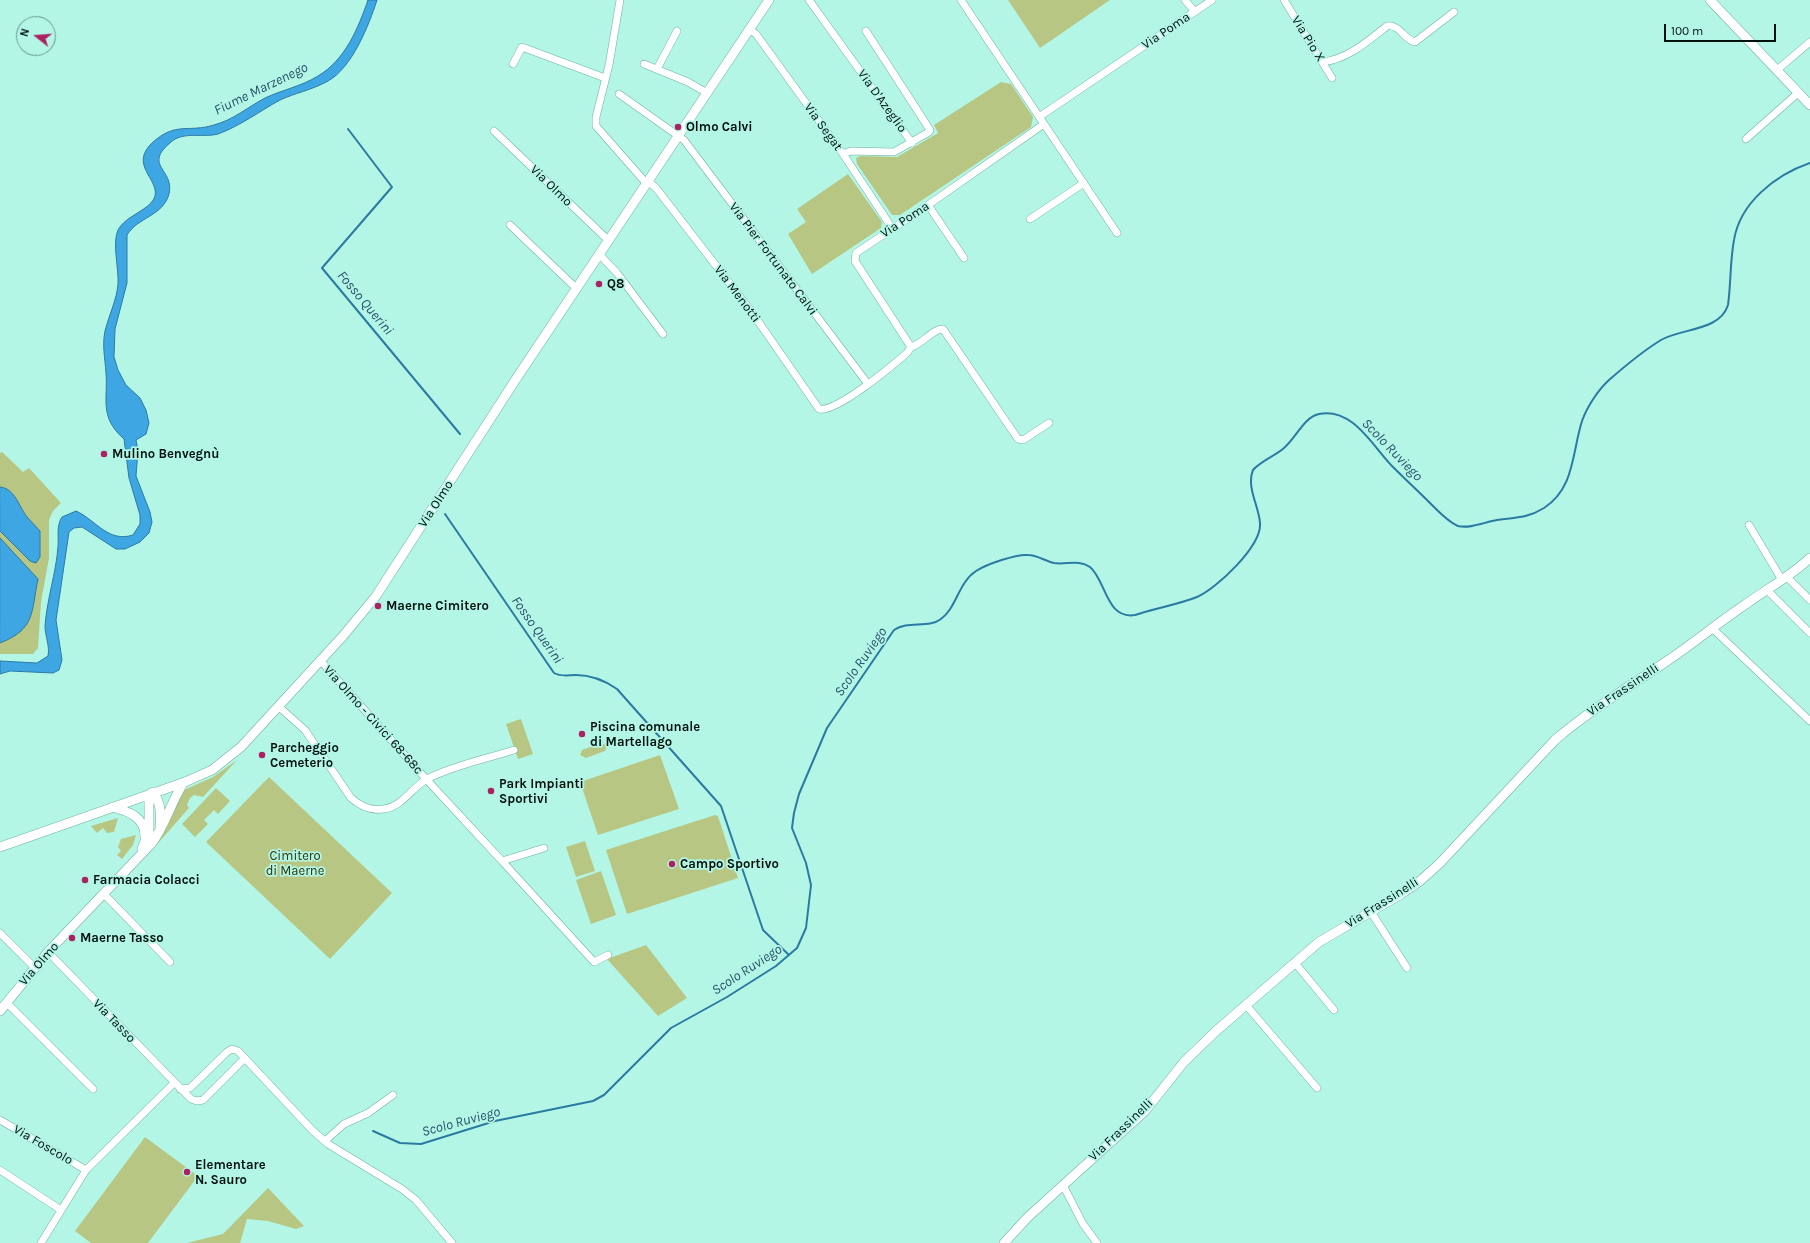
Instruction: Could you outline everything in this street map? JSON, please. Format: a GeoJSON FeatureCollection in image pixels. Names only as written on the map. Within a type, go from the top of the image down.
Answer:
{"type":"FeatureCollection","features":[{"type":"Feature","properties":{"kind":"street"},"geometry":{"type":"LineString","coordinates":[[513,64],[522,47],[605,78],[620,0]]}},
{"type":"Feature","properties":{"kind":"street","name":"Via Olmo"},"geometry":{"type":"LineString","coordinates":[[139,856],[150,827],[149,801],[152,793],[212,770],[241,747],[360,617],[376,596],[576,288],[769,0]]}},
{"type":"Feature","properties":{"kind":"street","name":"Via D'Azeglio"},"geometry":{"type":"LineString","coordinates":[[809,0],[912,143],[894,152],[851,151],[843,154]]}},
{"type":"Feature","properties":{"kind":"street"},"geometry":{"type":"LineString","coordinates":[[961,0],[1117,233]]}},
{"type":"Feature","properties":{"kind":"street"},"geometry":{"type":"LineString","coordinates":[[1185,0],[1195,12]]}},
{"type":"Feature","properties":{"kind":"street","name":"Via Poma"},"geometry":{"type":"LineString","coordinates":[[1039,116],[1212,0]]}},
{"type":"Feature","properties":{"kind":"street","name":"Via Pio X"},"geometry":{"type":"LineString","coordinates":[[1284,0],[1332,78]]}},
{"type":"Feature","properties":{"kind":"street"},"geometry":{"type":"LineString","coordinates":[[1710,0],[1810,105]]}},
{"type":"Feature","properties":{"kind":"street"},"geometry":{"type":"LineString","coordinates":[[1322,62],[1333,61],[1346,55],[1387,26],[1397,28],[1409,41],[1415,42],[1454,12]]}},
{"type":"Feature","properties":{"kind":"street","name":"Via Segat"},"geometry":{"type":"LineString","coordinates":[[749,30],[756,34],[843,154],[892,228]]}},
{"type":"Feature","properties":{"kind":"street"},"geometry":{"type":"LineString","coordinates":[[866,30],[929,127],[929,132],[912,143]]}},
{"type":"Feature","properties":{"kind":"street"},"geometry":{"type":"LineString","coordinates":[[657,69],[677,32]]}},
{"type":"Feature","properties":{"kind":"street"},"geometry":{"type":"LineString","coordinates":[[1777,70],[1810,42]]}},
{"type":"Feature","properties":{"kind":"street"},"geometry":{"type":"LineString","coordinates":[[644,64],[688,82],[707,93]]}},
{"type":"Feature","properties":{"kind":"street","name":"Via Menotti"},"geometry":{"type":"LineString","coordinates":[[605,78],[596,117],[596,126],[613,147],[647,182],[656,188],[702,246],[751,311],[816,406],[821,409],[832,407],[868,384]]}},
{"type":"Feature","properties":{"kind":"street"},"geometry":{"type":"LineString","coordinates":[[1746,139],[1798,93]]}},
{"type":"Feature","properties":{"kind":"street"},"geometry":{"type":"LineString","coordinates":[[619,94],[678,135]]}},
{"type":"Feature","properties":{"kind":"street","name":"Via Poma"},"geometry":{"type":"LineString","coordinates":[[911,346],[855,261],[855,257],[859,250],[928,205],[1044,124]]}},
{"type":"Feature","properties":{"kind":"street","name":"Via Olmo"},"geometry":{"type":"LineString","coordinates":[[494,131],[608,240]]}},
{"type":"Feature","properties":{"kind":"street","name":"Via Pier Fortunato Calvi"},"geometry":{"type":"LineString","coordinates":[[678,135],[684,140],[868,384]]}},
{"type":"Feature","properties":{"kind":"street"},"geometry":{"type":"LineString","coordinates":[[1030,219],[1084,183]]}},
{"type":"Feature","properties":{"kind":"street"},"geometry":{"type":"LineString","coordinates":[[928,205],[964,258]]}},
{"type":"Feature","properties":{"kind":"street"},"geometry":{"type":"LineString","coordinates":[[510,226],[576,288]]}},
{"type":"Feature","properties":{"kind":"street"},"geometry":{"type":"LineString","coordinates":[[599,254],[617,273],[663,334]]}},
{"type":"Feature","properties":{"kind":"street"},"geometry":{"type":"LineString","coordinates":[[868,384],[907,353],[911,346],[918,345],[937,330],[943,329],[1018,439],[1023,440],[1049,423]]}},
{"type":"Feature","properties":{"kind":"street"},"geometry":{"type":"LineString","coordinates":[[1749,525],[1784,579],[1810,600]]}},
{"type":"Feature","properties":{"kind":"street","name":"Via Frassinelli"},"geometry":{"type":"LineString","coordinates":[[1004,1243],[1028,1217],[1144,1112],[1184,1062],[1246,1005],[1319,942],[1414,885],[1440,863],[1550,745],[1570,727],[1587,713],[1668,660],[1784,579],[1810,558]]}},
{"type":"Feature","properties":{"kind":"street"},"geometry":{"type":"LineString","coordinates":[[1767,590],[1810,633]]}},
{"type":"Feature","properties":{"kind":"street"},"geometry":{"type":"LineString","coordinates":[[1712,628],[1810,721]]}},
{"type":"Feature","properties":{"kind":"street","name":"Via Olmo - Civici 68-68c"},"geometry":{"type":"LineString","coordinates":[[320,660],[426,780],[594,962],[608,955]]}},
{"type":"Feature","properties":{"kind":"street"},"geometry":{"type":"LineString","coordinates":[[278,706],[305,730],[347,792],[361,806],[379,810],[392,807],[403,800],[426,780],[514,750]]}},
{"type":"Feature","properties":{"kind":"street","name":"Via Olmo"},"geometry":{"type":"LineString","coordinates":[[0,1011],[48,952],[151,844],[160,831],[178,791],[184,782]]}},
{"type":"Feature","properties":{"kind":"street"},"geometry":{"type":"LineString","coordinates":[[0,847],[152,793],[158,798],[160,806],[160,831]]}},
{"type":"Feature","properties":{"kind":"street","name":"Via Olmo"},"geometry":{"type":"LineString","coordinates":[[112,807],[125,810],[140,820],[144,827],[144,844]]}},
{"type":"Feature","properties":{"kind":"street"},"geometry":{"type":"LineString","coordinates":[[502,861],[544,848]]}},
{"type":"Feature","properties":{"kind":"street"},"geometry":{"type":"LineString","coordinates":[[103,894],[170,962]]}},
{"type":"Feature","properties":{"kind":"street"},"geometry":{"type":"LineString","coordinates":[[1371,912],[1407,968]]}},
{"type":"Feature","properties":{"kind":"street"},"geometry":{"type":"LineString","coordinates":[[0,933],[35,968]]}},
{"type":"Feature","properties":{"kind":"street","name":"Via Tasso"},"geometry":{"type":"LineString","coordinates":[[48,952],[191,1099],[197,1102],[203,1100],[245,1058]]}},
{"type":"Feature","properties":{"kind":"street"},"geometry":{"type":"LineString","coordinates":[[1295,963],[1334,1010]]}},
{"type":"Feature","properties":{"kind":"street"},"geometry":{"type":"LineString","coordinates":[[7,1003],[93,1089]]}},
{"type":"Feature","properties":{"kind":"street"},"geometry":{"type":"LineString","coordinates":[[1246,1005],[1317,1088]]}},
{"type":"Feature","properties":{"kind":"street"},"geometry":{"type":"LineString","coordinates":[[180,1089],[190,1088],[227,1052],[232,1049],[238,1051],[313,1131],[328,1143],[407,1192],[416,1200],[452,1243]]}},
{"type":"Feature","properties":{"kind":"street"},"geometry":{"type":"LineString","coordinates":[[41,1243],[86,1170],[174,1082]]}},
{"type":"Feature","properties":{"kind":"street"},"geometry":{"type":"LineString","coordinates":[[328,1143],[344,1124],[368,1113],[393,1096]]}},
{"type":"Feature","properties":{"kind":"street","name":"Via Foscolo"},"geometry":{"type":"LineString","coordinates":[[0,1120],[86,1170]]}},
{"type":"Feature","properties":{"kind":"street"},"geometry":{"type":"LineString","coordinates":[[0,1170],[62,1210]]}},
{"type":"Feature","properties":{"kind":"street"},"geometry":{"type":"LineString","coordinates":[[1063,1185],[1083,1224],[1097,1243]]}},
{"type":"Feature","properties":{"kind":"green space"},"geometry":{"type":"Polygon","coordinates":[[[1008,0],[1110,0],[1040,48],[1008,0]]]}},
{"type":"Feature","properties":{"kind":"green space"},"geometry":{"type":"Polygon","coordinates":[[[1001,82],[1011,84],[1033,117],[1031,127],[900,215],[892,215],[857,164],[856,158],[860,156],[897,157],[938,133],[934,125],[1001,82]]]}},
{"type":"Feature","properties":{"kind":"green space"},"geometry":{"type":"Polygon","coordinates":[[[848,174],[882,222],[881,228],[812,274],[788,234],[806,222],[797,209],[848,174]]]}},
{"type":"Feature","properties":{"kind":"green space"},"geometry":{"type":"Polygon","coordinates":[[[2,452],[23,472],[29,468],[61,503],[53,511],[49,520],[49,558],[41,602],[38,648],[33,654],[0,654],[0,453],[2,452]]]}},
{"type":"Feature","properties":{"kind":"green space"},"geometry":{"type":"Polygon","coordinates":[[[521,719],[533,754],[518,759],[506,724],[521,719]]]}},
{"type":"Feature","properties":{"kind":"green space"},"geometry":{"type":"Polygon","coordinates":[[[602,743],[607,746],[605,751],[586,758],[580,755],[582,750],[602,743]]]}},
{"type":"Feature","properties":{"kind":"green space"},"geometry":{"type":"Polygon","coordinates":[[[660,755],[679,809],[598,835],[580,782],[660,755]]]}},
{"type":"Feature","properties":{"kind":"green space"},"geometry":{"type":"Polygon","coordinates":[[[237,760],[203,797],[194,795],[190,798],[187,805],[189,808],[153,849],[167,827],[182,791],[213,777],[237,760]]]}},
{"type":"Feature","properties":{"kind":"green space","name":"Cimitero di Maerne"},"geometry":{"type":"Polygon","coordinates":[[[269,777],[392,893],[330,959],[206,842],[269,777]]]}},
{"type":"Feature","properties":{"kind":"green space"},"geometry":{"type":"Polygon","coordinates":[[[216,788],[230,801],[218,814],[214,810],[204,820],[208,824],[195,837],[182,824],[216,788]]]}},
{"type":"Feature","properties":{"kind":"green space","name":"Campo Sportivo"},"geometry":{"type":"Polygon","coordinates":[[[715,815],[718,816],[738,878],[627,914],[606,850],[715,815]]]}},
{"type":"Feature","properties":{"kind":"green space"},"geometry":{"type":"Polygon","coordinates":[[[118,818],[114,832],[107,833],[103,828],[97,833],[91,826],[118,818]]]}},
{"type":"Feature","properties":{"kind":"green space"},"geometry":{"type":"Polygon","coordinates":[[[136,835],[133,845],[122,859],[117,855],[121,851],[118,847],[121,839],[136,835]]]}},
{"type":"Feature","properties":{"kind":"green space"},"geometry":{"type":"Polygon","coordinates":[[[585,841],[595,871],[576,877],[566,847],[585,841]]]}},
{"type":"Feature","properties":{"kind":"green space"},"geometry":{"type":"Polygon","coordinates":[[[601,871],[616,915],[591,924],[576,880],[601,871]]]}},
{"type":"Feature","properties":{"kind":"green space"},"geometry":{"type":"Polygon","coordinates":[[[646,945],[687,998],[658,1016],[607,959],[646,945]]]}},
{"type":"Feature","properties":{"kind":"green space"},"geometry":{"type":"Polygon","coordinates":[[[145,1137],[198,1176],[148,1243],[91,1243],[75,1231],[145,1137]]]}},
{"type":"Feature","properties":{"kind":"green space"},"geometry":{"type":"Polygon","coordinates":[[[268,1188],[304,1226],[296,1229],[268,1221],[247,1219],[240,1243],[187,1243],[223,1234],[268,1188]]]}},
{"type":"Feature","properties":{"kind":"water"},"geometry":{"type":"Polygon","coordinates":[[[368,0],[377,0],[358,45],[345,66],[337,75],[322,84],[280,100],[226,131],[212,135],[187,136],[176,139],[163,150],[159,157],[161,168],[168,179],[170,186],[169,194],[166,201],[156,212],[137,224],[127,235],[127,283],[115,329],[114,357],[118,370],[126,385],[140,398],[146,410],[149,423],[146,434],[136,440],[138,450],[136,476],[150,512],[152,522],[149,533],[140,542],[125,549],[116,549],[82,527],[74,528],[69,532],[56,620],[62,660],[59,670],[53,673],[10,671],[0,674],[0,661],[37,663],[48,656],[45,626],[57,557],[58,528],[62,517],[76,511],[109,533],[124,537],[133,535],[140,524],[140,515],[129,478],[124,439],[111,423],[106,408],[104,341],[105,331],[115,301],[118,284],[116,235],[118,230],[127,220],[149,205],[155,196],[153,184],[144,165],[143,158],[146,151],[160,136],[168,132],[205,127],[221,123],[234,117],[265,98],[305,83],[318,76],[343,53],[355,33],[368,0]]]}},
{"type":"Feature","properties":{"kind":"water"},"geometry":{"type":"Polygon","coordinates":[[[0,487],[5,488],[13,494],[24,513],[40,531],[40,557],[36,563],[30,561],[0,531],[0,487]]]}},
{"type":"Feature","properties":{"kind":"water"},"geometry":{"type":"Polygon","coordinates":[[[0,538],[38,579],[30,618],[26,625],[12,638],[0,643],[0,538]]]}},
{"type":"Feature","properties":{"kind":"waterway","name":"Fosso Querini"},"geometry":{"type":"LineString","coordinates":[[348,129],[392,187],[322,268],[460,434]]}},
{"type":"Feature","properties":{"kind":"waterway","name":"Scolo Ruviego"},"geometry":{"type":"LineString","coordinates":[[373,1131],[400,1143],[421,1144],[495,1121],[593,1101],[604,1095],[671,1028],[727,997],[776,966],[797,948],[806,928],[811,885],[806,863],[792,828],[794,813],[799,794],[827,728],[894,630],[905,625],[930,624],[941,619],[951,608],[965,582],[970,576],[981,568],[1002,560],[1023,555],[1035,556],[1054,563],[1081,563],[1090,567],[1100,581],[1112,605],[1125,615],[1135,615],[1197,597],[1215,585],[1236,566],[1254,543],[1259,532],[1260,523],[1251,483],[1253,470],[1284,448],[1304,423],[1319,414],[1331,413],[1352,422],[1361,430],[1398,472],[1443,516],[1458,526],[1472,526],[1497,520],[1521,517],[1538,512],[1544,508],[1554,500],[1562,490],[1567,480],[1582,421],[1593,399],[1605,384],[1621,369],[1661,340],[1709,324],[1717,320],[1724,313],[1728,305],[1734,240],[1743,214],[1761,192],[1772,183],[1797,168],[1810,163]]}},
{"type":"Feature","properties":{"kind":"waterway","name":"Fosso Querini"},"geometry":{"type":"LineString","coordinates":[[445,514],[554,673],[593,677],[617,689],[721,806],[763,930],[789,955]]}},
{"type":"Feature","properties":{"kind":"place","name":"Olmo Calvi"},"geometry":{"type":"Point","coordinates":[678,127]}},
{"type":"Feature","properties":{"kind":"place","name":"Q8"},"geometry":{"type":"Point","coordinates":[599,284]}},
{"type":"Feature","properties":{"kind":"place","name":"Mulino Benvegnù"},"geometry":{"type":"Point","coordinates":[104,454]}},
{"type":"Feature","properties":{"kind":"place","name":"Maerne Cimitero"},"geometry":{"type":"Point","coordinates":[378,606]}},
{"type":"Feature","properties":{"kind":"place","name":"Piscina comunale di Martellago"},"geometry":{"type":"Point","coordinates":[582,734]}},
{"type":"Feature","properties":{"kind":"place","name":"Parcheggio Cemeterio"},"geometry":{"type":"Point","coordinates":[262,755]}},
{"type":"Feature","properties":{"kind":"place","name":"Park Impianti Sportivi"},"geometry":{"type":"Point","coordinates":[491,791]}},
{"type":"Feature","properties":{"kind":"place","name":"Campo Sportivo"},"geometry":{"type":"Point","coordinates":[672,864]}},
{"type":"Feature","properties":{"kind":"place","name":"Farmacia Colacci"},"geometry":{"type":"Point","coordinates":[85,880]}},
{"type":"Feature","properties":{"kind":"place","name":"Maerne Tasso"},"geometry":{"type":"Point","coordinates":[72,938]}},
{"type":"Feature","properties":{"kind":"place","name":"Elementare N. Sauro"},"geometry":{"type":"Point","coordinates":[187,1172]}},
{"type":"Feature","properties":{"kind":"water label","name":"Fiume Marzenego"},"geometry":{"type":"Point","coordinates":[261,89]}}]}
